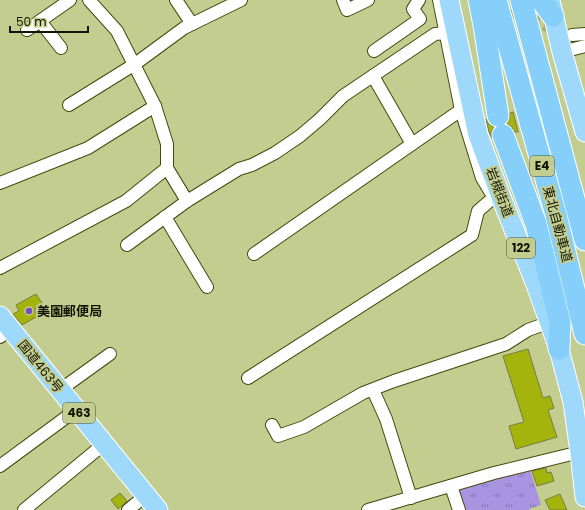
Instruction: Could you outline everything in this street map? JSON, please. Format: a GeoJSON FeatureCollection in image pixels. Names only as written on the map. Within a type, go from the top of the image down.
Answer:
{"type":"FeatureCollection","features":[{"type":"Feature","properties":{"kind":"highway","name":"岩槻街道"},"geometry":{"type":"LineString","coordinates":[[449,0],[478,135],[498,200],[550,322],[559,349],[573,402],[585,497]]}},
{"type":"Feature","properties":{"kind":"highway"},"geometry":{"type":"LineString","coordinates":[[479,0],[501,125],[536,224],[560,322],[559,349]]}},
{"type":"Feature","properties":{"kind":"highway","name":"東北自動車道"},"geometry":{"type":"LineString","coordinates":[[496,0],[556,215],[585,334]]}},
{"type":"Feature","properties":{"kind":"highway","name":"東北自動車道"},"geometry":{"type":"LineString","coordinates":[[522,0],[585,240]]}},
{"type":"Feature","properties":{"kind":"highway"},"geometry":{"type":"LineString","coordinates":[[548,5],[585,132]]}},
{"type":"Feature","properties":{"kind":"highway","name":"国道463号"},"geometry":{"type":"LineString","coordinates":[[4,327],[60,390],[158,510]]}},
{"type":"Feature","properties":{"kind":"street"},"geometry":{"type":"LineString","coordinates":[[27,30],[70,0]]}},
{"type":"Feature","properties":{"kind":"street"},"geometry":{"type":"LineString","coordinates":[[89,0],[118,31],[135,64],[155,106],[167,144],[167,168],[187,201]]}},
{"type":"Feature","properties":{"kind":"street"},"geometry":{"type":"LineString","coordinates":[[176,0],[192,24]]}},
{"type":"Feature","properties":{"kind":"street"},"geometry":{"type":"LineString","coordinates":[[69,105],[135,64],[184,28],[241,0]]}},
{"type":"Feature","properties":{"kind":"street"},"geometry":{"type":"LineString","coordinates":[[343,0],[347,10],[368,0]]}},
{"type":"Feature","properties":{"kind":"street"},"geometry":{"type":"LineString","coordinates":[[374,51],[420,19],[413,9],[419,0]]}},
{"type":"Feature","properties":{"kind":"street"},"geometry":{"type":"LineString","coordinates":[[248,378],[472,234],[478,211],[498,200],[482,178],[461,110],[438,0]]}},
{"type":"Feature","properties":{"kind":"street"},"geometry":{"type":"LineString","coordinates":[[40,21],[61,48]]}},
{"type":"Feature","properties":{"kind":"street"},"geometry":{"type":"LineString","coordinates":[[127,245],[187,201],[239,169],[252,165],[275,153],[300,136],[343,96],[435,34],[446,34]]}},
{"type":"Feature","properties":{"kind":"street"},"geometry":{"type":"LineString","coordinates":[[572,35],[585,34]]}},
{"type":"Feature","properties":{"kind":"street"},"geometry":{"type":"LineString","coordinates":[[562,52],[585,46]]}},
{"type":"Feature","properties":{"kind":"street"},"geometry":{"type":"LineString","coordinates":[[373,76],[412,144]]}},
{"type":"Feature","properties":{"kind":"street"},"geometry":{"type":"LineString","coordinates":[[0,183],[88,148],[155,106]]}},
{"type":"Feature","properties":{"kind":"street"},"geometry":{"type":"LineString","coordinates":[[254,254],[461,110]]}},
{"type":"Feature","properties":{"kind":"street"},"geometry":{"type":"LineString","coordinates":[[0,268],[126,201],[167,168]]}},
{"type":"Feature","properties":{"kind":"street"},"geometry":{"type":"LineString","coordinates":[[165,217],[207,287]]}},
{"type":"Feature","properties":{"kind":"street"},"geometry":{"type":"LineString","coordinates":[[272,425],[278,436],[304,427],[363,393],[394,381],[506,344],[528,330],[550,322]]}},
{"type":"Feature","properties":{"kind":"street"},"geometry":{"type":"LineString","coordinates":[[60,390],[110,354]]}},
{"type":"Feature","properties":{"kind":"street"},"geometry":{"type":"LineString","coordinates":[[373,390],[386,418],[412,498]]}},
{"type":"Feature","properties":{"kind":"street"},"geometry":{"type":"LineString","coordinates":[[0,466],[76,410]]}},
{"type":"Feature","properties":{"kind":"street"},"geometry":{"type":"LineString","coordinates":[[24,510],[104,444]]}},
{"type":"Feature","properties":{"kind":"street"},"geometry":{"type":"LineString","coordinates":[[368,510],[494,473],[580,452]]}},
{"type":"Feature","properties":{"kind":"street"},"geometry":{"type":"LineString","coordinates":[[450,486],[459,510]]}},
{"type":"Feature","properties":{"kind":"street"},"geometry":{"type":"LineString","coordinates":[[128,510],[146,495]]}},
{"type":"Feature","properties":{"kind":"green space"},"geometry":{"type":"Polygon","coordinates":[[[530,470],[541,505],[529,510],[463,510],[458,494],[461,489],[530,470]]]}},
{"type":"Feature","properties":{"kind":"building"},"geometry":{"type":"Polygon","coordinates":[[[513,112],[518,132],[515,132],[511,126],[507,124],[510,113],[513,112]]]}},
{"type":"Feature","properties":{"kind":"building"},"geometry":{"type":"Polygon","coordinates":[[[486,119],[489,124],[494,127],[491,133],[492,138],[489,132],[486,119]]]}},
{"type":"Feature","properties":{"kind":"building"},"geometry":{"type":"Polygon","coordinates":[[[36,294],[42,303],[34,310],[38,316],[22,325],[13,314],[19,311],[16,305],[36,294]]]}},
{"type":"Feature","properties":{"kind":"building"},"geometry":{"type":"Polygon","coordinates":[[[528,349],[543,398],[550,396],[554,408],[548,410],[557,437],[516,449],[509,426],[524,422],[503,356],[528,349]]]}},
{"type":"Feature","properties":{"kind":"building"},"geometry":{"type":"Polygon","coordinates":[[[546,468],[547,473],[551,472],[554,481],[537,486],[532,471],[546,468]]]}},
{"type":"Feature","properties":{"kind":"building"},"geometry":{"type":"Polygon","coordinates":[[[120,493],[127,501],[118,509],[111,500],[120,493]]]}},
{"type":"Feature","properties":{"kind":"building"},"geometry":{"type":"Polygon","coordinates":[[[560,494],[567,510],[550,510],[545,500],[560,494]]]}},
{"type":"Feature","properties":{"kind":"tunnel"},"geometry":{"type":"LineString","coordinates":[[494,5],[561,31]]}},
{"type":"Feature","properties":{"kind":"place","name":"美園郵便局"},"geometry":{"type":"Point","coordinates":[29,311]}}]}
